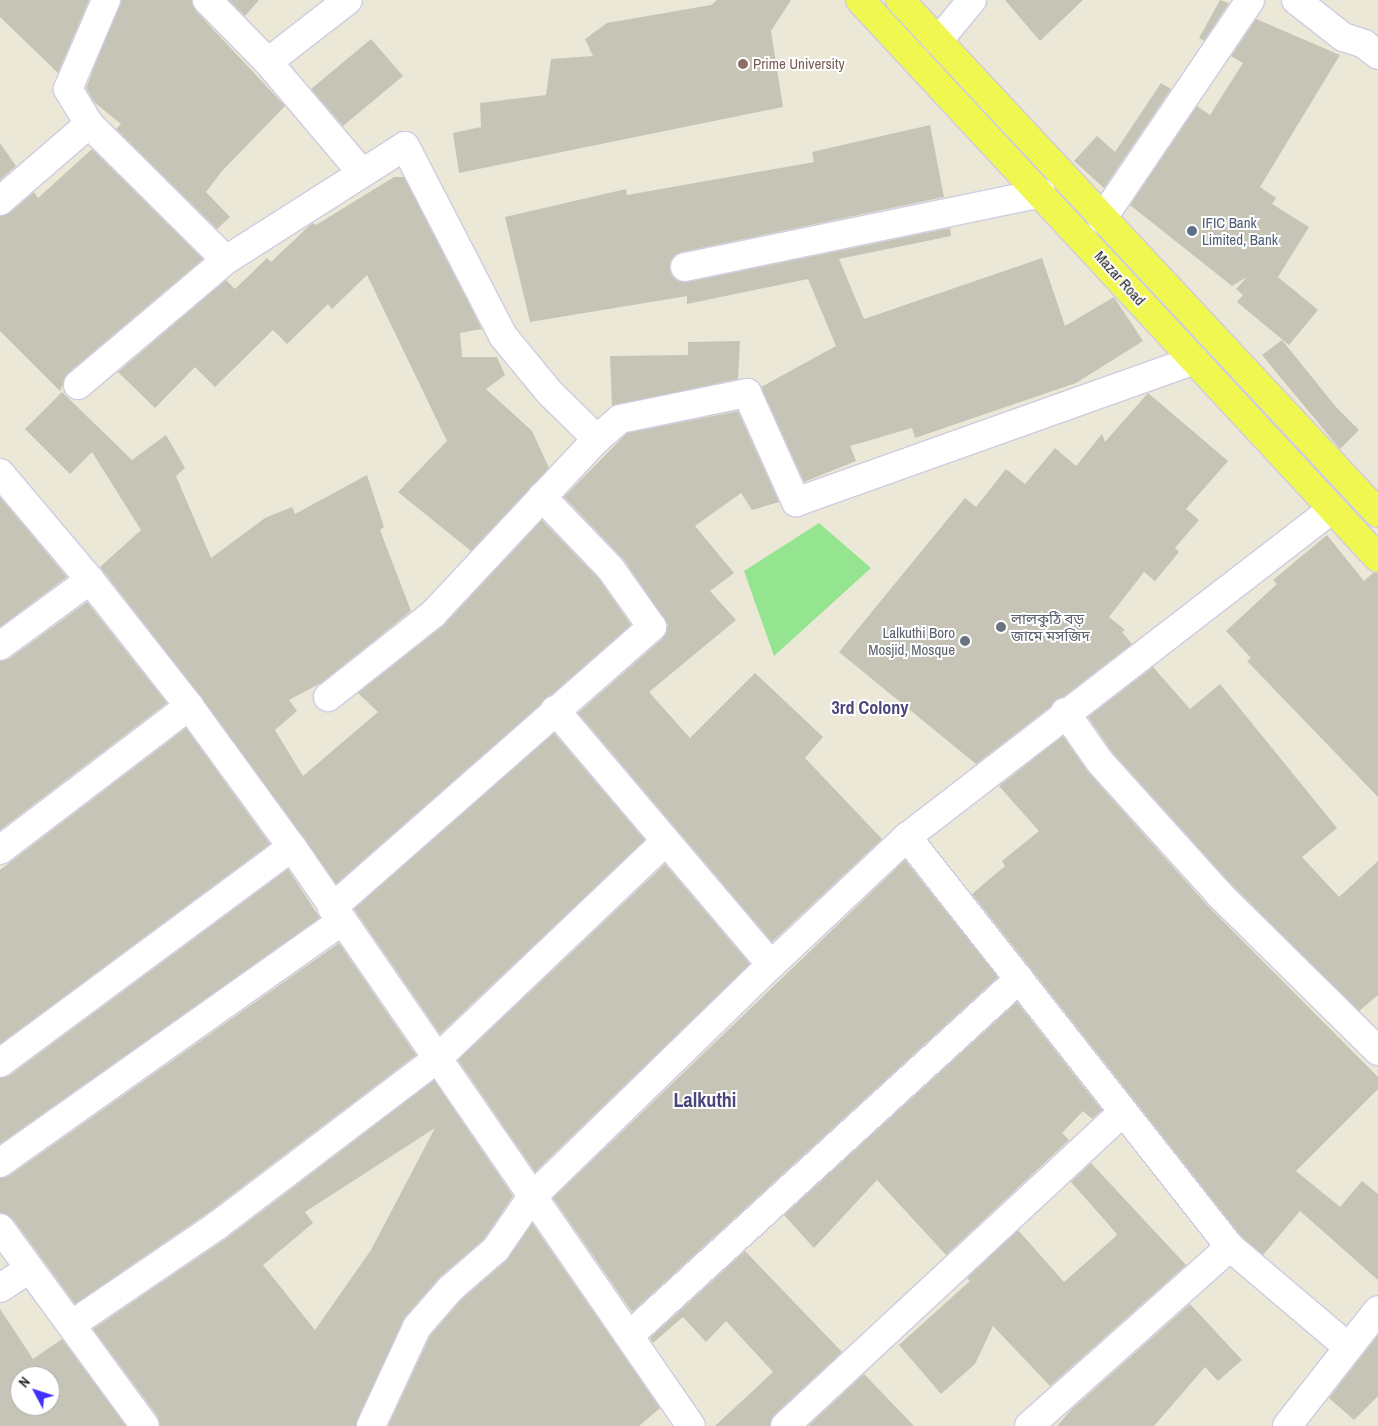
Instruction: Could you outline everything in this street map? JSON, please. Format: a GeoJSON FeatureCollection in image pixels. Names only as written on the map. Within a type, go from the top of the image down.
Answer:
{"type":"FeatureCollection","features":[{"type":"Feature","properties":{"kind":"main road","name":"Mazar Road"},"geometry":{"type":"LineString","coordinates":[[860,0],[1041,192],[1331,510],[1378,558]]}},
{"type":"Feature","properties":{"kind":"main road","name":"Mazar Road"},"geometry":{"type":"LineString","coordinates":[[900,0],[1102,219],[1378,513]]}},
{"type":"Feature","properties":{"kind":"street"},"geometry":{"type":"LineString","coordinates":[[106,0],[68,89],[89,124],[226,260]]}},
{"type":"Feature","properties":{"kind":"street"},"geometry":{"type":"LineString","coordinates":[[207,0],[268,62],[362,173]]}},
{"type":"Feature","properties":{"kind":"street"},"geometry":{"type":"LineString","coordinates":[[268,62],[348,0]]}},
{"type":"Feature","properties":{"kind":"street"},"geometry":{"type":"LineString","coordinates":[[938,41],[972,0]]}},
{"type":"Feature","properties":{"kind":"street"},"geometry":{"type":"LineString","coordinates":[[1102,219],[1250,0]]}},
{"type":"Feature","properties":{"kind":"street"},"geometry":{"type":"LineString","coordinates":[[1296,0],[1343,37],[1364,44],[1378,55]]}},
{"type":"Feature","properties":{"kind":"street"},"geometry":{"type":"LineString","coordinates":[[0,200],[89,124]]}},
{"type":"Feature","properties":{"kind":"street"},"geometry":{"type":"LineString","coordinates":[[78,385],[226,260],[405,146],[503,336],[550,393],[597,439]]}},
{"type":"Feature","properties":{"kind":"street"},"geometry":{"type":"LineString","coordinates":[[684,267],[1041,192]]}},
{"type":"Feature","properties":{"kind":"street"},"geometry":{"type":"LineString","coordinates":[[328,697],[433,614],[597,439],[620,419],[747,392],[796,502],[1194,360]]}},
{"type":"Feature","properties":{"kind":"street"},"geometry":{"type":"LineString","coordinates":[[0,473],[90,580],[189,706],[292,847],[337,915],[439,1057],[531,1198],[629,1336],[677,1421]]}},
{"type":"Feature","properties":{"kind":"street"},"geometry":{"type":"LineString","coordinates":[[0,1164],[337,915],[556,710],[652,627],[611,569],[542,497]]}},
{"type":"Feature","properties":{"kind":"street"},"geometry":{"type":"LineString","coordinates":[[371,1426],[417,1326],[450,1289],[496,1249],[531,1198],[771,965],[907,837],[1065,712],[1331,510]]}},
{"type":"Feature","properties":{"kind":"street"},"geometry":{"type":"LineString","coordinates":[[0,646],[90,580]]}},
{"type":"Feature","properties":{"kind":"street"},"geometry":{"type":"LineString","coordinates":[[0,850],[189,706]]}},
{"type":"Feature","properties":{"kind":"street"},"geometry":{"type":"LineString","coordinates":[[556,710],[771,965]]}},
{"type":"Feature","properties":{"kind":"street"},"geometry":{"type":"LineString","coordinates":[[1065,712],[1100,762],[1220,895],[1378,1051]]}},
{"type":"Feature","properties":{"kind":"street"},"geometry":{"type":"LineString","coordinates":[[907,837],[1230,1247],[1348,1347]]}},
{"type":"Feature","properties":{"kind":"street"},"geometry":{"type":"LineString","coordinates":[[71,1325],[218,1225],[439,1057],[666,841]]}},
{"type":"Feature","properties":{"kind":"street"},"geometry":{"type":"LineString","coordinates":[[0,1063],[292,847]]}},
{"type":"Feature","properties":{"kind":"street"},"geometry":{"type":"LineString","coordinates":[[629,1336],[1019,979]]}},
{"type":"Feature","properties":{"kind":"street"},"geometry":{"type":"LineString","coordinates":[[785,1426],[1123,1112]]}},
{"type":"Feature","properties":{"kind":"street"},"geometry":{"type":"LineString","coordinates":[[0,1228],[145,1426]]}},
{"type":"Feature","properties":{"kind":"street"},"geometry":{"type":"LineString","coordinates":[[1029,1426],[1230,1247]]}},
{"type":"Feature","properties":{"kind":"street"},"geometry":{"type":"LineString","coordinates":[[0,1288],[29,1269]]}},
{"type":"Feature","properties":{"kind":"street"},"geometry":{"type":"LineString","coordinates":[[1287,1426],[1378,1310]]}},
{"type":"Feature","properties":{"kind":"green space"},"geometry":{"type":"Polygon","coordinates":[[[819,523],[871,568],[774,656],[744,571],[819,523]]]}},
{"type":"Feature","properties":{"kind":"building"},"geometry":{"type":"Polygon","coordinates":[[[0,0],[89,0],[58,73],[0,17],[0,0]]]}},
{"type":"Feature","properties":{"kind":"building"},"geometry":{"type":"Polygon","coordinates":[[[121,0],[192,0],[196,11],[285,106],[222,171],[206,192],[230,217],[217,229],[116,129],[121,124],[94,102],[86,88],[121,0]]]}},
{"type":"Feature","properties":{"kind":"building"},"geometry":{"type":"Polygon","coordinates":[[[229,0],[259,0],[245,16],[229,0]]]}},
{"type":"Feature","properties":{"kind":"building","name":"Prime University"},"geometry":{"type":"Polygon","coordinates":[[[717,0],[791,0],[771,31],[783,107],[459,173],[453,133],[481,127],[480,103],[546,95],[551,59],[593,56],[585,39],[607,23],[711,5],[717,0]]]}},
{"type":"Feature","properties":{"kind":"building"},"geometry":{"type":"Polygon","coordinates":[[[1005,0],[1083,0],[1040,41],[1005,0]]]}},
{"type":"Feature","properties":{"kind":"building"},"geometry":{"type":"Polygon","coordinates":[[[1220,0],[1229,3],[1204,41],[1199,38],[1220,0]]]}},
{"type":"Feature","properties":{"kind":"building"},"geometry":{"type":"Polygon","coordinates":[[[1256,19],[1340,55],[1260,187],[1276,198],[1272,204],[1309,227],[1278,277],[1318,310],[1289,345],[1237,302],[1243,295],[1236,289],[1247,277],[1232,286],[1130,205],[1197,106],[1210,115],[1243,63],[1231,56],[1256,19]]]}},
{"type":"Feature","properties":{"kind":"building"},"geometry":{"type":"Polygon","coordinates":[[[371,39],[403,76],[343,126],[311,89],[371,39]]]}},
{"type":"Feature","properties":{"kind":"building"},"geometry":{"type":"Polygon","coordinates":[[[1161,83],[1171,89],[1104,188],[1074,161],[1097,136],[1115,152],[1161,83]]]}},
{"type":"Feature","properties":{"kind":"building"},"geometry":{"type":"Polygon","coordinates":[[[930,125],[944,197],[682,252],[670,262],[673,277],[688,282],[950,228],[951,236],[839,259],[864,319],[1042,258],[1065,326],[1114,297],[1143,341],[1076,383],[915,438],[912,428],[850,446],[856,461],[804,482],[761,387],[836,346],[808,279],[687,304],[687,296],[530,322],[505,217],[626,189],[627,195],[814,162],[812,152],[930,125]]]}},
{"type":"Feature","properties":{"kind":"building"},"geometry":{"type":"Polygon","coordinates":[[[0,143],[16,166],[0,180],[0,143]]]}},
{"type":"Feature","properties":{"kind":"building"},"geometry":{"type":"Polygon","coordinates":[[[92,149],[203,259],[68,373],[60,391],[0,331],[0,216],[10,213],[34,192],[38,198],[92,149]]]}},
{"type":"Feature","properties":{"kind":"building"},"geometry":{"type":"Polygon","coordinates":[[[394,177],[404,177],[482,329],[460,333],[462,357],[497,357],[505,375],[486,389],[532,431],[549,468],[471,551],[398,492],[447,441],[367,275],[332,309],[328,304],[287,344],[273,330],[215,387],[195,367],[155,408],[118,372],[226,280],[235,289],[267,258],[271,262],[313,223],[316,225],[394,177]]]}},
{"type":"Feature","properties":{"kind":"building"},"geometry":{"type":"Polygon","coordinates":[[[1282,340],[1336,407],[1359,430],[1340,449],[1262,355],[1282,340]]]}},
{"type":"Feature","properties":{"kind":"building"},"geometry":{"type":"Polygon","coordinates":[[[740,341],[738,379],[612,406],[610,356],[688,355],[688,342],[740,341]]]}},
{"type":"Feature","properties":{"kind":"building"},"geometry":{"type":"Polygon","coordinates":[[[62,392],[132,460],[166,435],[185,468],[176,476],[211,558],[265,518],[292,507],[295,514],[367,475],[384,527],[380,530],[411,611],[321,683],[289,700],[297,711],[275,730],[303,776],[378,712],[358,693],[444,625],[542,520],[599,579],[631,625],[336,884],[201,697],[100,567],[141,530],[92,452],[70,474],[25,429],[62,392]]]}},
{"type":"Feature","properties":{"kind":"building"},"geometry":{"type":"Polygon","coordinates":[[[1148,393],[1228,461],[1186,509],[1199,520],[1175,548],[1179,552],[1155,581],[1144,572],[1109,617],[1125,630],[1122,632],[1132,644],[976,764],[839,652],[965,498],[976,507],[1006,469],[1025,484],[1055,448],[1076,466],[1102,434],[1105,442],[1148,393]]]}},
{"type":"Feature","properties":{"kind":"building"},"geometry":{"type":"Polygon","coordinates":[[[738,411],[779,502],[752,510],[741,493],[695,526],[734,573],[710,591],[736,620],[649,692],[690,738],[755,673],[823,737],[805,758],[882,839],[772,942],[578,713],[662,639],[668,625],[624,560],[564,497],[627,433],[738,411]]]}},
{"type":"Feature","properties":{"kind":"building"},"geometry":{"type":"Polygon","coordinates":[[[0,497],[67,577],[0,627],[0,497]]]}},
{"type":"Feature","properties":{"kind":"building"},"geometry":{"type":"Polygon","coordinates":[[[1327,535],[1364,581],[1373,573],[1378,573],[1378,797],[1247,661],[1251,658],[1226,631],[1277,584],[1273,580],[1327,535]]]}},
{"type":"Feature","properties":{"kind":"building"},"geometry":{"type":"Polygon","coordinates":[[[87,602],[167,703],[0,830],[0,661],[9,659],[87,602]]]}},
{"type":"Feature","properties":{"kind":"building"},"geometry":{"type":"Polygon","coordinates":[[[1153,667],[1190,709],[1220,684],[1337,828],[1302,857],[1339,897],[1378,861],[1378,995],[1359,1011],[1231,884],[1112,752],[1088,717],[1153,667]]]}},
{"type":"Feature","properties":{"kind":"building"},"geometry":{"type":"Polygon","coordinates":[[[186,728],[270,844],[0,1044],[0,870],[186,728]]]}},
{"type":"Feature","properties":{"kind":"building"},"geometry":{"type":"Polygon","coordinates":[[[554,733],[645,840],[440,1034],[354,909],[554,733]]]}},
{"type":"Feature","properties":{"kind":"building"},"geometry":{"type":"Polygon","coordinates":[[[1063,736],[1088,772],[1208,906],[1378,1077],[1378,1089],[1296,1171],[1340,1207],[1362,1181],[1378,1194],[1378,1280],[1300,1211],[1263,1255],[1241,1236],[972,894],[1005,866],[1002,861],[1039,831],[999,786],[1063,736]]]}},
{"type":"Feature","properties":{"kind":"building"},"geometry":{"type":"Polygon","coordinates":[[[905,860],[998,977],[632,1312],[553,1198],[905,860]]]}},
{"type":"Feature","properties":{"kind":"building"},"geometry":{"type":"Polygon","coordinates":[[[665,864],[750,964],[535,1172],[458,1060],[665,864]]]}},
{"type":"Feature","properties":{"kind":"building"},"geometry":{"type":"Polygon","coordinates":[[[288,869],[320,918],[0,1144],[0,1078],[9,1076],[288,869]]]}},
{"type":"Feature","properties":{"kind":"building"},"geometry":{"type":"Polygon","coordinates":[[[339,943],[416,1055],[209,1212],[75,1304],[13,1219],[0,1213],[0,1178],[9,1176],[339,943]]]}},
{"type":"Feature","properties":{"kind":"building"},"geometry":{"type":"Polygon","coordinates":[[[1017,1002],[1102,1110],[1092,1119],[1083,1111],[1062,1133],[1069,1140],[946,1255],[877,1180],[814,1248],[784,1215],[1017,1002]]]}},
{"type":"Feature","properties":{"kind":"building"},"geometry":{"type":"Polygon","coordinates":[[[434,1080],[513,1196],[484,1239],[440,1277],[405,1317],[356,1426],[160,1426],[158,1417],[93,1329],[227,1238],[434,1080]],[[435,1128],[305,1212],[313,1223],[263,1265],[315,1330],[371,1250],[435,1128]]]}},
{"type":"Feature","properties":{"kind":"building"},"geometry":{"type":"Polygon","coordinates":[[[1091,1163],[1186,1265],[1050,1386],[993,1326],[975,1364],[941,1394],[899,1345],[970,1281],[967,1278],[1018,1230],[1064,1282],[1115,1237],[1117,1234],[1071,1182],[1091,1163]]]}},
{"type":"Feature","properties":{"kind":"building"},"geometry":{"type":"Polygon","coordinates":[[[532,1223],[660,1408],[639,1426],[388,1426],[430,1336],[461,1300],[506,1261],[532,1223]]]}},
{"type":"Feature","properties":{"kind":"building"},"geometry":{"type":"Polygon","coordinates":[[[745,1251],[842,1352],[774,1415],[770,1426],[715,1426],[773,1372],[726,1321],[706,1342],[683,1317],[653,1343],[650,1338],[745,1251]]]}},
{"type":"Feature","properties":{"kind":"building"},"geometry":{"type":"Polygon","coordinates":[[[1190,1304],[1242,1360],[1218,1381],[1205,1367],[1154,1426],[1057,1426],[1072,1409],[1190,1304]]]}},
{"type":"Feature","properties":{"kind":"building"},"geometry":{"type":"Polygon","coordinates":[[[0,1309],[33,1359],[62,1339],[126,1426],[0,1426],[0,1309]]]}},
{"type":"Feature","properties":{"kind":"building"},"geometry":{"type":"Polygon","coordinates":[[[1378,1335],[1378,1396],[1354,1420],[1329,1398],[1378,1335]]]}},
{"type":"Feature","properties":{"kind":"building"},"geometry":{"type":"Polygon","coordinates":[[[864,1374],[914,1426],[808,1426],[864,1374]]]}},
{"type":"Feature","properties":{"kind":"place","name":"Prime University"},"geometry":{"type":"Point","coordinates":[743,64]}},
{"type":"Feature","properties":{"kind":"place","name":"IFIC Bank Limited, Bank"},"geometry":{"type":"Point","coordinates":[1192,231]}},
{"type":"Feature","properties":{"kind":"place","name":"লালকুঠি বড় জামে মসজিদ"},"geometry":{"type":"Point","coordinates":[1001,627]}},
{"type":"Feature","properties":{"kind":"place","name":"Lalkuthi Boro Mosjid, Mosque"},"geometry":{"type":"Point","coordinates":[965,641]}},
{"type":"Feature","properties":{"kind":"district","name":"3rd Colony"},"geometry":{"type":"Point","coordinates":[870,708]}},
{"type":"Feature","properties":{"kind":"district","name":"Lalkuthi"},"geometry":{"type":"Point","coordinates":[705,1099]}}]}
